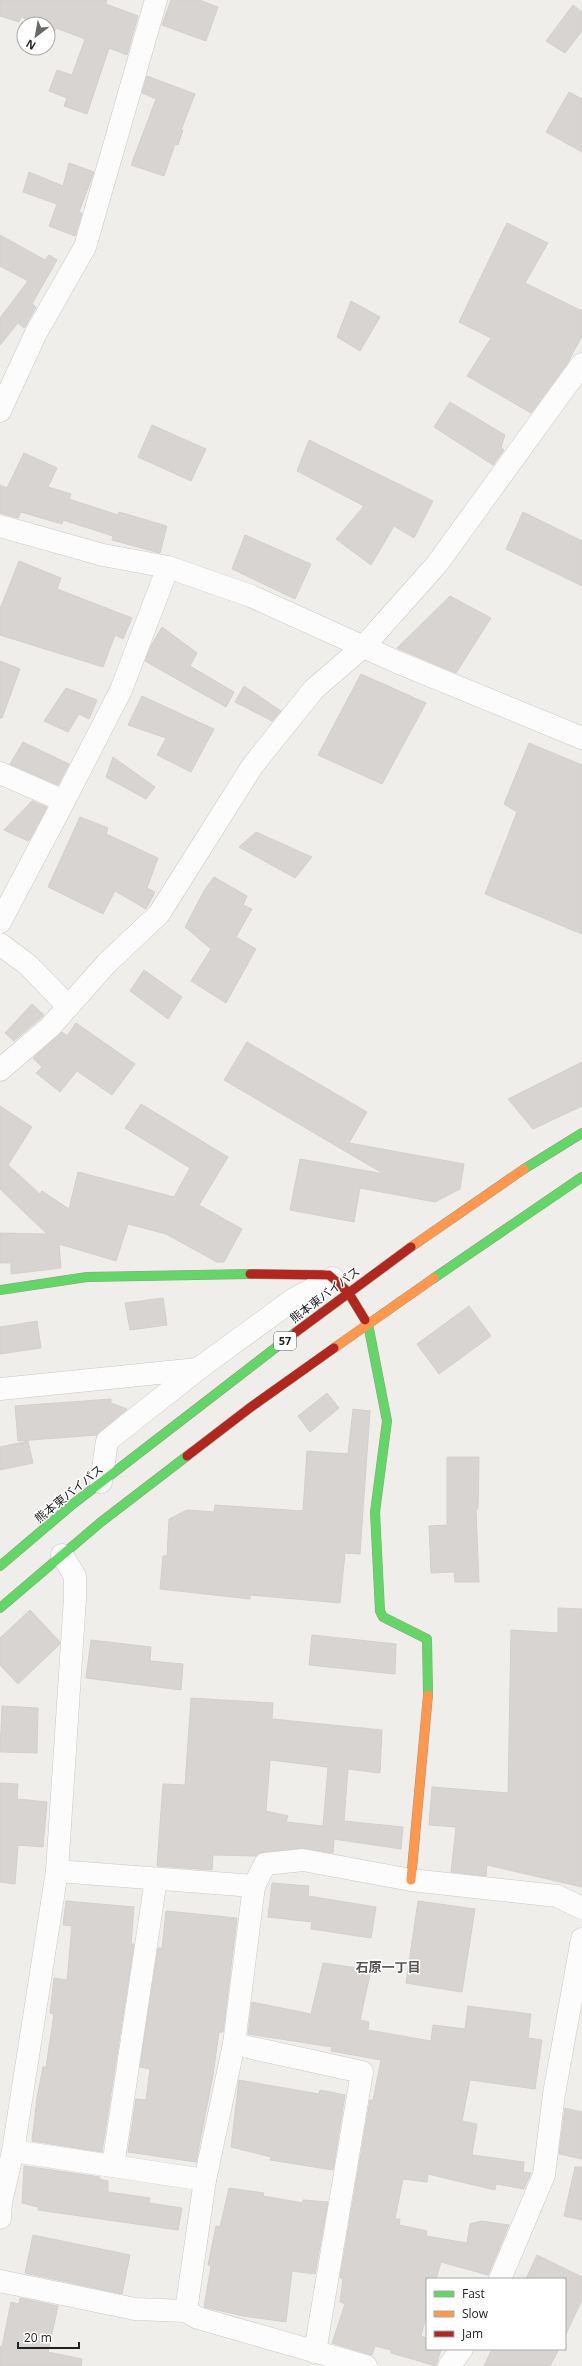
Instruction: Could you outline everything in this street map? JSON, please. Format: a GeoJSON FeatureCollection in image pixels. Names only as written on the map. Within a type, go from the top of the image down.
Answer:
{"type":"FeatureCollection","features":[{"type":"Feature","properties":{"kind":"main road","name":"熊本東バイパス"},"geometry":{"type":"LineString","coordinates":[[0,1566],[340,1285],[582,1133]]}},
{"type":"Feature","properties":{"kind":"main road"},"geometry":{"type":"LineString","coordinates":[[0,1608],[101,1522],[251,1407],[368,1324],[582,1177]]}},
{"type":"Feature","properties":{"kind":"main road"},"geometry":{"type":"LineString","coordinates":[[0,1290],[94,1277],[278,1273],[329,1275],[340,1285],[368,1324],[387,1421],[375,1512],[380,1611],[383,1617],[427,1639],[429,1684],[411,1880]]}},
{"type":"Feature","properties":{"kind":"street"},"geometry":{"type":"LineString","coordinates":[[0,411],[36,334],[85,247],[156,0]]}},
{"type":"Feature","properties":{"kind":"street"},"geometry":{"type":"LineString","coordinates":[[0,1070],[50,1027],[107,963],[159,914],[253,765],[314,689],[364,646],[438,564],[582,364]]}},
{"type":"Feature","properties":{"kind":"street"},"geometry":{"type":"LineString","coordinates":[[0,526],[103,555],[168,567],[251,596],[364,646],[582,738]]}},
{"type":"Feature","properties":{"kind":"street"},"geometry":{"type":"LineString","coordinates":[[0,922],[121,690],[168,567]]}},
{"type":"Feature","properties":{"kind":"street"},"geometry":{"type":"LineString","coordinates":[[0,773],[64,801]]}},
{"type":"Feature","properties":{"kind":"street"},"geometry":{"type":"LineString","coordinates":[[0,944],[28,965],[68,1006]]}},
{"type":"Feature","properties":{"kind":"street"},"geometry":{"type":"LineString","coordinates":[[101,1482],[107,1441],[198,1369],[294,1299],[340,1285]]}},
{"type":"Feature","properties":{"kind":"street"},"geometry":{"type":"LineString","coordinates":[[0,1389],[198,1369]]}},
{"type":"Feature","properties":{"kind":"street"},"geometry":{"type":"LineString","coordinates":[[0,2218],[8,2158],[57,1871],[75,1598],[75,1576],[62,1555]]}},
{"type":"Feature","properties":{"kind":"street"},"geometry":{"type":"LineString","coordinates":[[186,2311],[205,2180],[234,2044],[254,1886],[265,1864],[303,1860],[411,1880],[557,1896],[582,1908]]}},
{"type":"Feature","properties":{"kind":"street"},"geometry":{"type":"LineString","coordinates":[[57,1871],[254,1886]]}},
{"type":"Feature","properties":{"kind":"street"},"geometry":{"type":"LineString","coordinates":[[112,2166],[156,1879]]}},
{"type":"Feature","properties":{"kind":"street"},"geometry":{"type":"LineString","coordinates":[[500,2278],[544,2175],[554,2094],[582,1939]]}},
{"type":"Feature","properties":{"kind":"street"},"geometry":{"type":"LineString","coordinates":[[234,2044],[362,2072],[315,2352]]}},
{"type":"Feature","properties":{"kind":"street"},"geometry":{"type":"LineString","coordinates":[[8,2158],[112,2166],[205,2180]]}},
{"type":"Feature","properties":{"kind":"street"},"geometry":{"type":"LineString","coordinates":[[0,2281],[135,2308],[186,2311],[198,2318],[366,2366]]}},
{"type":"Feature","properties":{"kind":"street"},"geometry":{"type":"LineString","coordinates":[[449,2366],[461,2350]]}},
{"type":"Feature","properties":{"kind":"building"},"geometry":{"type":"Polygon","coordinates":[[[0,0],[107,0],[106,4],[138,16],[127,55],[109,48],[87,114],[64,106],[67,98],[49,91],[57,70],[72,75],[85,39],[56,28],[56,16],[16,16],[16,21],[0,16],[0,0]]]}},
{"type":"Feature","properties":{"kind":"building"},"geometry":{"type":"Polygon","coordinates":[[[171,0],[199,0],[218,7],[206,41],[162,25],[171,0]]]}},
{"type":"Feature","properties":{"kind":"building"},"geometry":{"type":"Polygon","coordinates":[[[573,5],[582,12],[582,31],[565,53],[546,41],[573,5]]]}},
{"type":"Feature","properties":{"kind":"building"},"geometry":{"type":"Polygon","coordinates":[[[147,76],[195,94],[181,130],[183,130],[178,145],[175,144],[164,176],[131,165],[156,99],[142,93],[147,76]]]}},
{"type":"Feature","properties":{"kind":"building"},"geometry":{"type":"Polygon","coordinates":[[[569,92],[582,99],[582,152],[546,132],[569,92]]]}},
{"type":"Feature","properties":{"kind":"building"},"geometry":{"type":"Polygon","coordinates":[[[69,163],[94,172],[79,212],[82,213],[75,236],[49,226],[57,204],[23,192],[29,172],[63,186],[69,163]]]}},
{"type":"Feature","properties":{"kind":"building"},"geometry":{"type":"Polygon","coordinates":[[[507,223],[548,243],[525,283],[582,311],[582,336],[567,364],[531,413],[467,376],[491,338],[459,322],[507,223]]]}},
{"type":"Feature","properties":{"kind":"building"},"geometry":{"type":"Polygon","coordinates":[[[0,235],[45,260],[49,255],[57,260],[32,304],[36,307],[25,327],[24,328],[18,323],[0,345],[0,318],[28,281],[0,266],[0,235]]]}},
{"type":"Feature","properties":{"kind":"building"},"geometry":{"type":"Polygon","coordinates":[[[351,301],[380,317],[360,351],[337,337],[351,301]]]}},
{"type":"Feature","properties":{"kind":"building"},"geometry":{"type":"Polygon","coordinates":[[[450,402],[505,435],[501,447],[504,450],[493,465],[434,427],[450,402]]]}},
{"type":"Feature","properties":{"kind":"building"},"geometry":{"type":"Polygon","coordinates":[[[152,425],[206,449],[191,481],[138,457],[152,425]]]}},
{"type":"Feature","properties":{"kind":"building"},"geometry":{"type":"Polygon","coordinates":[[[309,440],[433,501],[414,538],[394,526],[371,565],[336,539],[364,506],[297,471],[309,440]]]}},
{"type":"Feature","properties":{"kind":"building"},"geometry":{"type":"Polygon","coordinates":[[[24,453],[57,468],[48,487],[71,494],[69,499],[118,515],[119,512],[167,526],[160,553],[112,540],[113,536],[63,520],[62,524],[21,512],[18,518],[0,513],[0,485],[7,488],[24,453]]]}},
{"type":"Feature","properties":{"kind":"building"},"geometry":{"type":"Polygon","coordinates":[[[523,512],[582,541],[582,586],[506,549],[523,512]]]}},
{"type":"Feature","properties":{"kind":"building"},"geometry":{"type":"Polygon","coordinates":[[[245,535],[311,564],[295,599],[232,569],[245,535]]]}},
{"type":"Feature","properties":{"kind":"building"},"geometry":{"type":"Polygon","coordinates":[[[19,561],[61,578],[57,589],[132,618],[123,639],[115,635],[103,667],[0,635],[0,609],[19,561]]]}},
{"type":"Feature","properties":{"kind":"building"},"geometry":{"type":"Polygon","coordinates":[[[450,596],[491,618],[456,673],[397,648],[450,596]]]}},
{"type":"Feature","properties":{"kind":"building"},"geometry":{"type":"Polygon","coordinates":[[[162,627],[197,653],[190,666],[234,692],[226,707],[145,661],[152,644],[162,627]]]}},
{"type":"Feature","properties":{"kind":"building"},"geometry":{"type":"Polygon","coordinates":[[[0,661],[20,669],[2,718],[0,718],[0,661]]]}},
{"type":"Feature","properties":{"kind":"building"},"geometry":{"type":"Polygon","coordinates":[[[361,674],[426,703],[382,784],[318,755],[361,674]]]}},
{"type":"Feature","properties":{"kind":"building"},"geometry":{"type":"Polygon","coordinates":[[[244,686],[281,711],[272,721],[235,702],[244,686]]]}},
{"type":"Feature","properties":{"kind":"building"},"geometry":{"type":"Polygon","coordinates":[[[66,688],[97,700],[89,719],[79,714],[68,732],[44,721],[66,688]]]}},
{"type":"Feature","properties":{"kind":"building"},"geometry":{"type":"Polygon","coordinates":[[[142,696],[214,729],[191,772],[157,755],[166,738],[128,725],[142,696]]]}},
{"type":"Feature","properties":{"kind":"building"},"geometry":{"type":"Polygon","coordinates":[[[23,742],[69,764],[58,785],[10,764],[23,742]]]}},
{"type":"Feature","properties":{"kind":"building"},"geometry":{"type":"Polygon","coordinates":[[[529,743],[582,765],[582,934],[485,894],[517,812],[504,804],[529,743]]]}},
{"type":"Feature","properties":{"kind":"building"},"geometry":{"type":"Polygon","coordinates":[[[113,757],[155,787],[146,799],[106,777],[113,757]]]}},
{"type":"Feature","properties":{"kind":"building"},"geometry":{"type":"Polygon","coordinates":[[[32,801],[47,807],[30,839],[28,841],[4,830],[32,801]]]}},
{"type":"Feature","properties":{"kind":"building"},"geometry":{"type":"Polygon","coordinates":[[[80,817],[108,828],[106,834],[158,858],[147,888],[155,892],[146,909],[115,891],[103,914],[48,887],[80,817]]]}},
{"type":"Feature","properties":{"kind":"building"},"geometry":{"type":"Polygon","coordinates":[[[256,832],[312,857],[295,878],[239,847],[256,832]]]}},
{"type":"Feature","properties":{"kind":"building"},"geometry":{"type":"Polygon","coordinates":[[[214,877],[247,896],[243,905],[252,909],[236,937],[256,949],[226,1003],[191,981],[211,949],[185,927],[205,889],[214,877]]]}},
{"type":"Feature","properties":{"kind":"building"},"geometry":{"type":"Polygon","coordinates":[[[144,970],[182,997],[168,1019],[130,991],[144,970]]]}},
{"type":"Feature","properties":{"kind":"building"},"geometry":{"type":"Polygon","coordinates":[[[32,1004],[44,1015],[14,1041],[5,1033],[32,1004]]]}},
{"type":"Feature","properties":{"kind":"building"},"geometry":{"type":"Polygon","coordinates":[[[76,1023],[135,1064],[112,1095],[77,1071],[60,1092],[36,1073],[42,1067],[33,1058],[62,1032],[67,1036],[76,1023]]]}},
{"type":"Feature","properties":{"kind":"building"},"geometry":{"type":"Polygon","coordinates":[[[247,1042],[367,1112],[349,1143],[464,1164],[460,1189],[435,1202],[360,1188],[354,1222],[290,1210],[300,1159],[384,1174],[224,1080],[247,1042]]]}},
{"type":"Feature","properties":{"kind":"building"},"geometry":{"type":"Polygon","coordinates":[[[582,1062],[582,1106],[533,1129],[508,1099],[582,1062]]]}},
{"type":"Feature","properties":{"kind":"building"},"geometry":{"type":"Polygon","coordinates":[[[141,1104],[228,1157],[199,1205],[242,1229],[224,1262],[217,1262],[166,1234],[128,1224],[116,1261],[59,1244],[61,1268],[11,1274],[11,1263],[0,1263],[0,1233],[47,1234],[0,1189],[0,1106],[32,1127],[8,1165],[40,1194],[42,1191],[69,1209],[78,1172],[174,1197],[190,1168],[125,1128],[141,1104]]]}},
{"type":"Feature","properties":{"kind":"building"},"geometry":{"type":"Polygon","coordinates":[[[163,1298],[167,1325],[130,1330],[125,1303],[163,1298]]]}},
{"type":"Feature","properties":{"kind":"building"},"geometry":{"type":"Polygon","coordinates":[[[469,1306],[491,1336],[439,1374],[417,1344],[469,1306]]]}},
{"type":"Feature","properties":{"kind":"building"},"geometry":{"type":"Polygon","coordinates":[[[37,1321],[41,1348],[0,1354],[0,1327],[37,1321]]]}},
{"type":"Feature","properties":{"kind":"building"},"geometry":{"type":"Polygon","coordinates":[[[327,1393],[339,1408],[310,1432],[298,1416],[327,1393]]]}},
{"type":"Feature","properties":{"kind":"building"},"geometry":{"type":"Polygon","coordinates":[[[111,1399],[111,1403],[127,1409],[97,1435],[18,1441],[15,1406],[111,1399]]]}},
{"type":"Feature","properties":{"kind":"building"},"geometry":{"type":"Polygon","coordinates":[[[353,1409],[370,1411],[360,1554],[345,1553],[340,1603],[250,1595],[250,1599],[160,1589],[163,1556],[167,1556],[169,1519],[187,1510],[214,1512],[215,1505],[303,1511],[307,1451],[348,1454],[353,1409]]]}},
{"type":"Feature","properties":{"kind":"building"},"geometry":{"type":"Polygon","coordinates":[[[28,1441],[33,1463],[0,1470],[0,1447],[28,1441]]]}},
{"type":"Feature","properties":{"kind":"building"},"geometry":{"type":"Polygon","coordinates":[[[447,1457],[479,1457],[478,1509],[476,1509],[479,1582],[455,1582],[454,1572],[431,1573],[429,1526],[447,1525],[447,1457]]]}},
{"type":"Feature","properties":{"kind":"building"},"geometry":{"type":"Polygon","coordinates":[[[558,1608],[582,1609],[582,1887],[487,1865],[486,1876],[451,1872],[456,1827],[429,1825],[432,1787],[508,1793],[511,1630],[558,1633],[558,1608]]]}},
{"type":"Feature","properties":{"kind":"building"},"geometry":{"type":"Polygon","coordinates":[[[30,1610],[60,1642],[59,1645],[18,1684],[0,1665],[0,1638],[30,1610]]]}},
{"type":"Feature","properties":{"kind":"building"},"geometry":{"type":"Polygon","coordinates":[[[312,1635],[396,1644],[395,1674],[309,1665],[312,1635]]]}},
{"type":"Feature","properties":{"kind":"building"},"geometry":{"type":"Polygon","coordinates":[[[91,1640],[151,1647],[150,1661],[183,1664],[181,1690],[86,1678],[91,1640]]]}},
{"type":"Feature","properties":{"kind":"building"},"geometry":{"type":"Polygon","coordinates":[[[191,1698],[273,1703],[272,1719],[382,1730],[380,1773],[348,1769],[344,1821],[403,1827],[401,1849],[334,1839],[333,1853],[302,1848],[264,1852],[256,1856],[213,1855],[212,1870],[157,1866],[163,1784],[185,1785],[191,1698]],[[270,1760],[266,1811],[288,1816],[286,1822],[323,1826],[328,1767],[270,1760]]]}},
{"type":"Feature","properties":{"kind":"building"},"geometry":{"type":"Polygon","coordinates":[[[2,1706],[38,1708],[37,1753],[0,1752],[2,1706]]]}},
{"type":"Feature","properties":{"kind":"building"},"geometry":{"type":"Polygon","coordinates":[[[0,1783],[18,1784],[17,1799],[47,1802],[43,1847],[18,1845],[15,1884],[0,1882],[0,1783]]]}},
{"type":"Feature","properties":{"kind":"building"},"geometry":{"type":"Polygon","coordinates":[[[272,1883],[309,1886],[308,1896],[376,1907],[371,1938],[311,1929],[312,1922],[268,1917],[272,1883]]]}},
{"type":"Feature","properties":{"kind":"building"},"geometry":{"type":"Polygon","coordinates":[[[66,1901],[134,1907],[131,1944],[134,1944],[102,2152],[32,2141],[37,2098],[43,2067],[46,2067],[54,2014],[50,2013],[54,1978],[67,1980],[72,1926],[63,1925],[66,1901]]]}},
{"type":"Feature","properties":{"kind":"building"},"geometry":{"type":"Polygon","coordinates":[[[418,1901],[475,1909],[462,1992],[406,1983],[418,1901]]]}},
{"type":"Feature","properties":{"kind":"building"},"geometry":{"type":"Polygon","coordinates":[[[166,1911],[237,1918],[223,2032],[219,2032],[213,2075],[196,2162],[128,2152],[136,2099],[146,2100],[150,2069],[140,2067],[158,1948],[162,1948],[166,1911]]]}},
{"type":"Feature","properties":{"kind":"building"},"geometry":{"type":"Polygon","coordinates":[[[323,1963],[371,1970],[360,2020],[369,2022],[368,2030],[431,2041],[433,2025],[465,2029],[468,2006],[531,2014],[528,2038],[542,2040],[535,2089],[470,2080],[462,2121],[477,2124],[472,2155],[524,2162],[523,2172],[531,2173],[524,2189],[496,2184],[495,2190],[428,2174],[427,2182],[403,2179],[395,2219],[400,2219],[399,2225],[427,2231],[426,2236],[467,2243],[470,2224],[481,2221],[509,2225],[488,2275],[441,2262],[436,2278],[426,2278],[426,2318],[421,2336],[426,2338],[426,2350],[441,2350],[436,2366],[391,2353],[391,2350],[375,2346],[372,2355],[332,2343],[345,2304],[340,2302],[343,2279],[340,2278],[370,2100],[373,2100],[381,2060],[331,2051],[332,2047],[248,2034],[252,2002],[311,2014],[323,1963]]]}},
{"type":"Feature","properties":{"kind":"building"},"geometry":{"type":"Polygon","coordinates":[[[239,2080],[319,2094],[320,2090],[345,2095],[333,2170],[270,2160],[271,2157],[231,2147],[239,2080]]]}},
{"type":"Feature","properties":{"kind":"building"},"geometry":{"type":"Polygon","coordinates":[[[565,2108],[582,2112],[582,2159],[559,2154],[565,2108]]]}},
{"type":"Feature","properties":{"kind":"building"},"geometry":{"type":"Polygon","coordinates":[[[24,2166],[100,2177],[99,2179],[108,2181],[108,2192],[150,2198],[149,2203],[182,2208],[178,2230],[38,2210],[38,2207],[22,2203],[24,2166]]]}},
{"type":"Feature","properties":{"kind":"building"},"geometry":{"type":"Polygon","coordinates":[[[575,2167],[582,2167],[582,2220],[564,2216],[575,2167]]]}},
{"type":"Feature","properties":{"kind":"building"},"geometry":{"type":"Polygon","coordinates":[[[229,2188],[264,2193],[263,2196],[303,2203],[303,2200],[328,2202],[315,2274],[292,2271],[286,2322],[243,2316],[204,2307],[211,2266],[208,2265],[216,2226],[220,2227],[229,2188]]]}},
{"type":"Feature","properties":{"kind":"building"},"geometry":{"type":"Polygon","coordinates":[[[33,2235],[130,2255],[122,2294],[25,2273],[33,2235]]]}},
{"type":"Feature","properties":{"kind":"building"},"geometry":{"type":"Polygon","coordinates":[[[537,2255],[582,2277],[582,2300],[566,2334],[566,2278],[526,2278],[537,2255]]]}},
{"type":"Feature","properties":{"kind":"building"},"geometry":{"type":"Polygon","coordinates":[[[20,2298],[58,2306],[48,2352],[82,2359],[81,2366],[0,2366],[0,2346],[2,2347],[11,2302],[19,2304],[20,2298]]]}},
{"type":"Feature","properties":{"kind":"building"},"geometry":{"type":"Polygon","coordinates":[[[492,2350],[558,2350],[550,2366],[484,2366],[492,2350]]]}},
{"type":"Feature","properties":{"kind":"traffic: fast"},"geometry":{"type":"LineString","coordinates":[[524,1169],[582,1133]]}},
{"type":"Feature","properties":{"kind":"traffic: fast"},"geometry":{"type":"LineString","coordinates":[[434,1278],[582,1177]]}},
{"type":"Feature","properties":{"kind":"traffic: fast"},"geometry":{"type":"LineString","coordinates":[[0,1290],[87,1277],[250,1274]]}},
{"type":"Feature","properties":{"kind":"traffic: fast"},"geometry":{"type":"LineString","coordinates":[[365,1320],[368,1324],[387,1421],[375,1512],[380,1611],[383,1617],[427,1639],[428,1695]]}},
{"type":"Feature","properties":{"kind":"traffic: fast"},"geometry":{"type":"LineString","coordinates":[[0,1566],[73,1504],[296,1332]]}},
{"type":"Feature","properties":{"kind":"traffic: fast"},"geometry":{"type":"LineString","coordinates":[[0,1608],[101,1522],[187,1456]]}},
{"type":"Feature","properties":{"kind":"traffic: slow"},"geometry":{"type":"LineString","coordinates":[[411,1247],[524,1169]]}},
{"type":"Feature","properties":{"kind":"traffic: slow"},"geometry":{"type":"LineString","coordinates":[[334,1348],[434,1278]]}},
{"type":"Feature","properties":{"kind":"traffic: slow"},"geometry":{"type":"LineString","coordinates":[[411,1880],[428,1695]]}},
{"type":"Feature","properties":{"kind":"traffic: jam"},"geometry":{"type":"LineString","coordinates":[[296,1332],[411,1247]]}},
{"type":"Feature","properties":{"kind":"traffic: jam"},"geometry":{"type":"LineString","coordinates":[[250,1274],[329,1275],[348,1292],[365,1320]]}},
{"type":"Feature","properties":{"kind":"traffic: jam"},"geometry":{"type":"LineString","coordinates":[[187,1456],[251,1407],[334,1348]]}},
{"type":"Feature","properties":{"kind":"district","name":"石原一丁目"},"geometry":{"type":"Point","coordinates":[388,1967]}}]}
